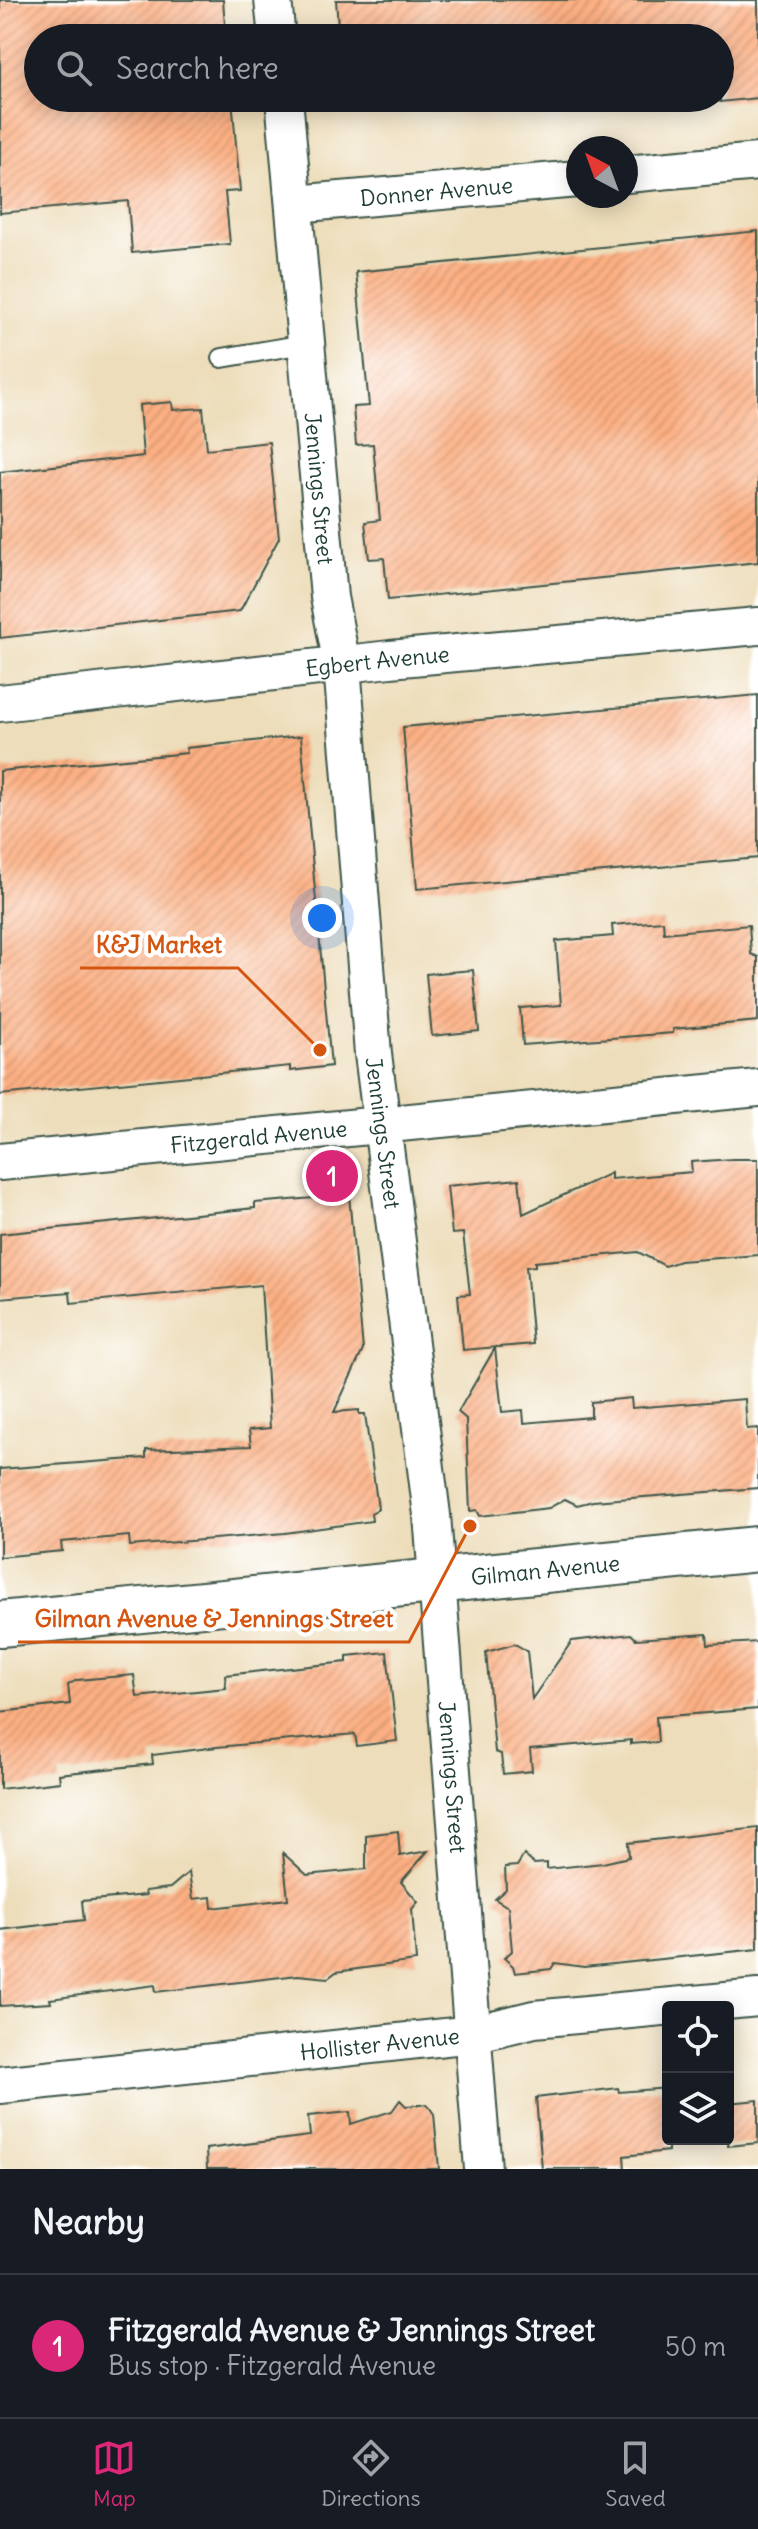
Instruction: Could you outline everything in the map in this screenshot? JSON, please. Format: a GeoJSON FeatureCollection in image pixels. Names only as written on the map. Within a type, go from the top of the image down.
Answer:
{"type":"FeatureCollection","features":[{"type":"Feature","properties":{"kind":"street"},"geometry":{"type":"LineString","coordinates":[[273,0],[276,24]]}},
{"type":"Feature","properties":{"kind":"street","name":"Jennings Street"},"geometry":{"type":"LineString","coordinates":[[285,112],[329,597],[342,665],[372,1038],[439,1580],[483,2169]]}},
{"type":"Feature","properties":{"kind":"street"},"geometry":{"type":"LineString","coordinates":[[638,173],[758,162]]}},
{"type":"Feature","properties":{"kind":"street","name":"Donner Avenue"},"geometry":{"type":"LineString","coordinates":[[295,204],[566,180]]}},
{"type":"Feature","properties":{"kind":"street","name":"Egbert Avenue"},"geometry":{"type":"LineString","coordinates":[[0,703],[342,665],[758,626]]}},
{"type":"Feature","properties":{"kind":"street","name":"Fitzgerald Avenue"},"geometry":{"type":"LineString","coordinates":[[0,1162],[383,1122],[758,1088]]}},
{"type":"Feature","properties":{"kind":"street","name":"Gilman Avenue"},"geometry":{"type":"LineString","coordinates":[[0,1624],[758,1549]]}},
{"type":"Feature","properties":{"kind":"street","name":"Hollister Avenue"},"geometry":{"type":"LineString","coordinates":[[0,2085],[473,2034],[534,2019],[758,1998]]}},
{"type":"Feature","properties":{"kind":"lane"},"geometry":{"type":"LineString","coordinates":[[222,358],[304,344]]}},
{"type":"Feature","properties":{"kind":"building"},"geometry":{"type":"Polygon","coordinates":[[[0,0],[223,0],[225,24],[24,24],[24,112],[233,112],[240,191],[225,192],[230,244],[132,253],[128,201],[0,213],[0,0]]]}},
{"type":"Feature","properties":{"kind":"building"},"geometry":{"type":"Polygon","coordinates":[[[336,0],[758,0],[758,98],[734,101],[734,24],[338,24],[336,0]]]}},
{"type":"Feature","properties":{"kind":"building"},"geometry":{"type":"Polygon","coordinates":[[[758,231],[758,562],[388,600],[384,558],[369,559],[365,522],[380,520],[373,444],[356,445],[353,407],[369,406],[356,272],[758,231]]]}},
{"type":"Feature","properties":{"kind":"building"},"geometry":{"type":"Polygon","coordinates":[[[172,402],[173,410],[203,408],[207,449],[269,442],[279,538],[240,611],[0,638],[0,472],[143,456],[139,405],[172,402]]]}},
{"type":"Feature","properties":{"kind":"building"},"geometry":{"type":"Polygon","coordinates":[[[758,695],[758,858],[417,889],[403,727],[758,695]]]}},
{"type":"Feature","properties":{"kind":"building"},"geometry":{"type":"Polygon","coordinates":[[[301,736],[331,1066],[290,1071],[290,1066],[0,1095],[0,771],[187,753],[186,748],[301,736]]]}},
{"type":"Feature","properties":{"kind":"building"},"geometry":{"type":"Polygon","coordinates":[[[663,921],[664,933],[749,925],[751,954],[758,957],[758,1021],[673,1029],[673,1033],[523,1045],[520,1008],[561,1005],[556,941],[613,936],[612,925],[663,921]]]}},
{"type":"Feature","properties":{"kind":"building"},"geometry":{"type":"Polygon","coordinates":[[[473,970],[479,1031],[432,1036],[426,974],[473,970]]]}},
{"type":"Feature","properties":{"kind":"building"},"geometry":{"type":"Polygon","coordinates":[[[758,1159],[758,1255],[680,1261],[665,1266],[638,1252],[535,1262],[535,1266],[526,1267],[533,1344],[463,1350],[458,1295],[470,1294],[463,1233],[452,1234],[447,1186],[519,1179],[523,1214],[611,1173],[611,1179],[692,1172],[691,1162],[758,1159]]]}},
{"type":"Feature","properties":{"kind":"building"},"geometry":{"type":"Polygon","coordinates":[[[349,1195],[363,1350],[334,1412],[359,1410],[359,1414],[365,1414],[378,1509],[371,1513],[372,1521],[285,1533],[130,1546],[129,1536],[61,1542],[62,1551],[0,1557],[0,1469],[146,1458],[146,1450],[251,1446],[249,1430],[270,1428],[261,1285],[71,1303],[70,1292],[0,1298],[0,1234],[255,1208],[255,1203],[349,1195]]]}},
{"type":"Feature","properties":{"kind":"building"},"geometry":{"type":"Polygon","coordinates":[[[495,1348],[502,1412],[523,1410],[524,1423],[591,1417],[591,1402],[631,1398],[632,1408],[745,1399],[747,1429],[758,1428],[758,1488],[593,1501],[577,1505],[565,1499],[549,1508],[480,1516],[477,1510],[470,1511],[466,1419],[458,1412],[495,1348]]]}},
{"type":"Feature","properties":{"kind":"building"},"geometry":{"type":"Polygon","coordinates":[[[631,1634],[636,1639],[707,1634],[708,1645],[758,1642],[758,1709],[656,1717],[658,1742],[631,1744],[631,1740],[530,1749],[532,1771],[503,1774],[501,1754],[495,1752],[486,1652],[515,1644],[527,1651],[532,1699],[572,1641],[631,1634]]]}},
{"type":"Feature","properties":{"kind":"building"},"geometry":{"type":"Polygon","coordinates":[[[387,1652],[397,1741],[357,1746],[355,1734],[217,1747],[152,1755],[153,1764],[59,1774],[60,1782],[0,1789],[0,1712],[70,1704],[68,1685],[77,1680],[134,1675],[137,1697],[226,1688],[225,1675],[347,1662],[347,1656],[387,1652]]]}},
{"type":"Feature","properties":{"kind":"building"},"geometry":{"type":"Polygon","coordinates":[[[758,1828],[758,1949],[584,1967],[555,1963],[551,1969],[515,1973],[513,1966],[504,1958],[512,1951],[508,1907],[495,1899],[506,1889],[505,1867],[517,1866],[524,1855],[534,1864],[547,1863],[547,1869],[603,1863],[629,1857],[628,1843],[758,1828]]]}},
{"type":"Feature","properties":{"kind":"building"},"geometry":{"type":"Polygon","coordinates":[[[398,1831],[400,1856],[428,1851],[401,1882],[418,1902],[412,1909],[416,1961],[336,1972],[328,1978],[298,1975],[156,1992],[155,1985],[50,1999],[51,2003],[0,2006],[0,1930],[84,1920],[82,1901],[146,1895],[145,1891],[170,1888],[189,1872],[193,1899],[211,1897],[212,1908],[288,1899],[283,1853],[307,1875],[366,1869],[366,1835],[398,1831]]]}},
{"type":"Feature","properties":{"kind":"building"},"geometry":{"type":"Polygon","coordinates":[[[618,2088],[619,2092],[662,2088],[662,2145],[668,2145],[668,2151],[624,2156],[625,2169],[542,2169],[536,2098],[618,2088]]]}},
{"type":"Feature","properties":{"kind":"building"},"geometry":{"type":"Polygon","coordinates":[[[400,2100],[406,2106],[427,2104],[434,2114],[439,2169],[207,2169],[206,2149],[310,2136],[308,2116],[350,2112],[351,2124],[392,2111],[400,2100]]]}},
{"type":"Feature","properties":{"kind":"building"},"geometry":{"type":"Polygon","coordinates":[[[758,2100],[758,2143],[728,2146],[734,2145],[734,2102],[758,2100]]]}},
{"type":"Feature","properties":{"kind":"place","name":"K&J Market"},"geometry":{"type":"Point","coordinates":[320,1050]}},
{"type":"Feature","properties":{"kind":"place","name":"Fitzgerald Avenue & Jennings Street"},"geometry":{"type":"Point","coordinates":[332,1176]}},
{"type":"Feature","properties":{"kind":"place","name":"Gilman Avenue & Jennings Street"},"geometry":{"type":"Point","coordinates":[470,1526]}}]}
